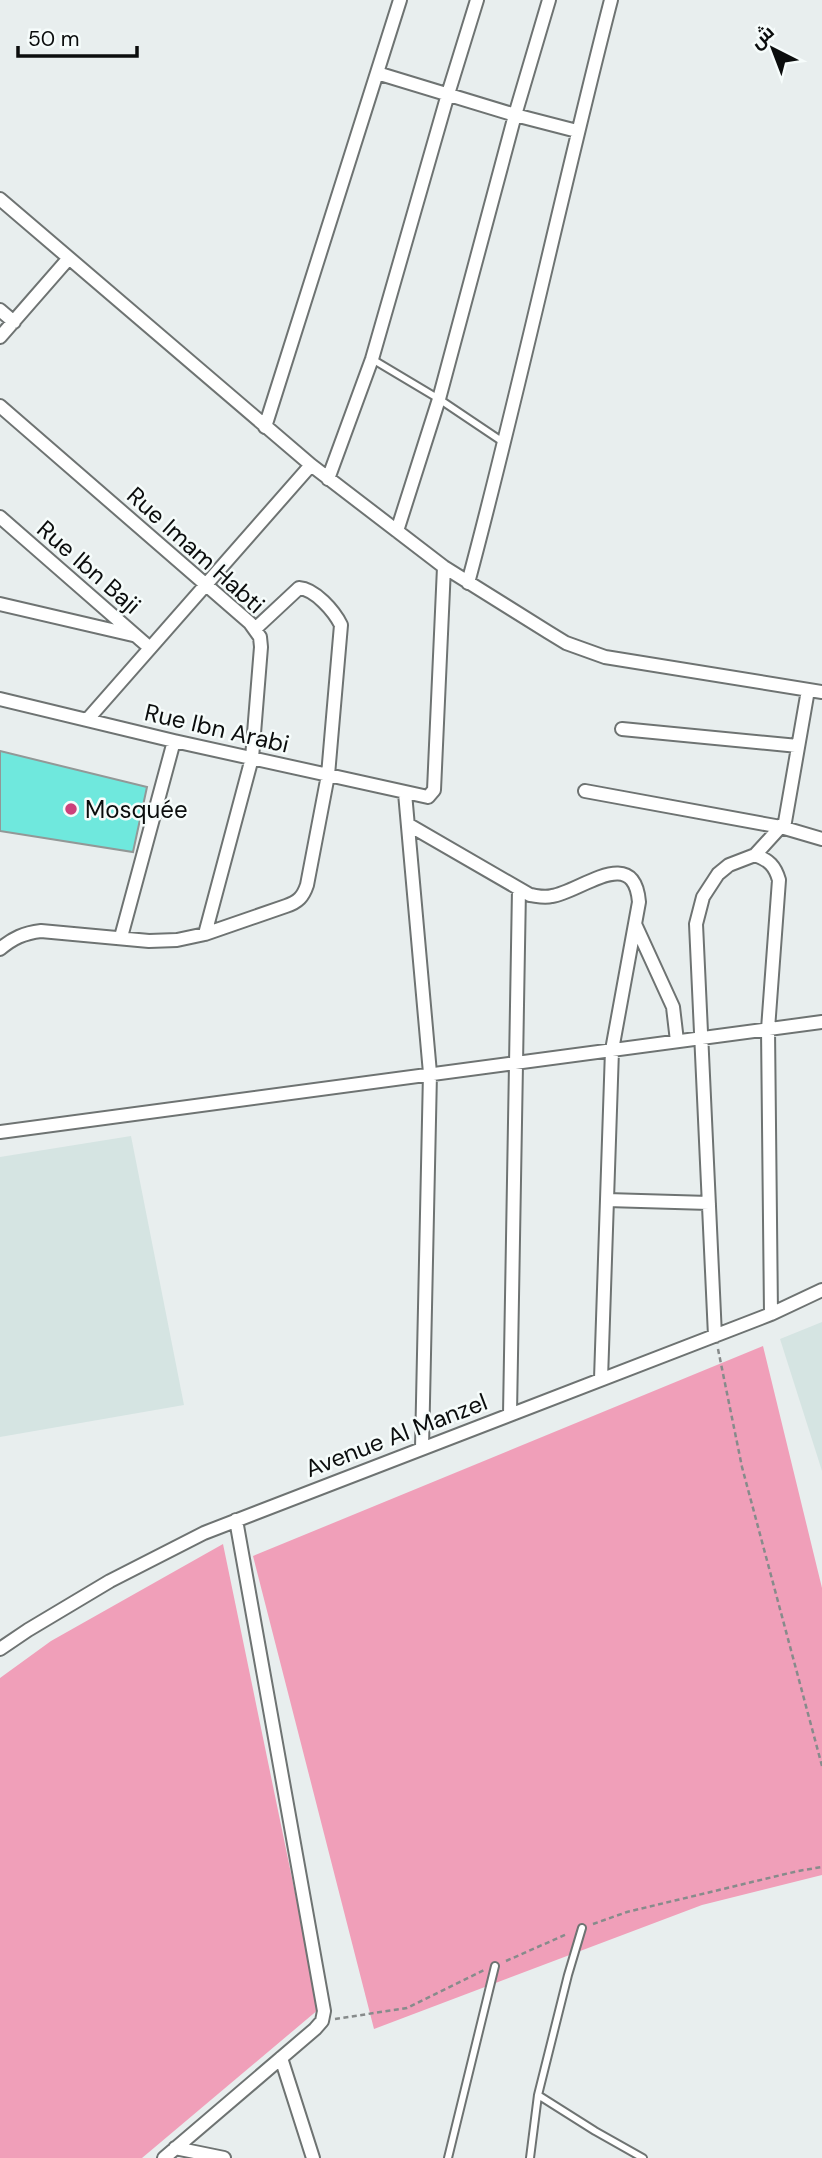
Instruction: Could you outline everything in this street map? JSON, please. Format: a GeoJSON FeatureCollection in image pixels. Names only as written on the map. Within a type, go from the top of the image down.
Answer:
{"type":"FeatureCollection","features":[{"type":"Feature","properties":{"kind":"street"},"geometry":{"type":"LineString","coordinates":[[265,427],[400,0]]}},
{"type":"Feature","properties":{"kind":"street"},"geometry":{"type":"LineString","coordinates":[[328,479],[372,359],[477,0]]}},
{"type":"Feature","properties":{"kind":"street"},"geometry":{"type":"LineString","coordinates":[[397,531],[439,399],[515,115],[549,0]]}},
{"type":"Feature","properties":{"kind":"street"},"geometry":{"type":"LineString","coordinates":[[468,583],[505,444],[577,131],[611,0]]}},
{"type":"Feature","properties":{"kind":"street"},"geometry":{"type":"LineString","coordinates":[[377,73],[577,131]]}},
{"type":"Feature","properties":{"kind":"street"},"geometry":{"type":"LineString","coordinates":[[0,199],[310,466],[444,567],[548,632],[585,651],[615,659],[822,692]]}},
{"type":"Feature","properties":{"kind":"street"},"geometry":{"type":"LineString","coordinates":[[0,337],[69,258]]}},
{"type":"Feature","properties":{"kind":"street"},"geometry":{"type":"LineString","coordinates":[[0,310],[14,322]]}},
{"type":"Feature","properties":{"kind":"street","name":"Rue Imam Habti"},"geometry":{"type":"LineString","coordinates":[[0,406],[206,585],[255,629],[260,637],[253,758],[205,934]]}},
{"type":"Feature","properties":{"kind":"street"},"geometry":{"type":"LineString","coordinates":[[87,720],[310,466]]}},
{"type":"Feature","properties":{"kind":"street","name":"Rue Ibn Baji"},"geometry":{"type":"LineString","coordinates":[[0,517],[150,648]]}},
{"type":"Feature","properties":{"kind":"street","name":"Rue Ibn Arabi"},"geometry":{"type":"LineString","coordinates":[[0,699],[174,741],[428,797],[434,790],[444,567]]}},
{"type":"Feature","properties":{"kind":"street"},"geometry":{"type":"LineString","coordinates":[[0,949],[26,933],[41,931],[149,941],[177,940],[205,934],[286,906],[303,895],[328,775],[341,625],[337,617],[311,592],[306,588],[299,588],[255,629]]}},
{"type":"Feature","properties":{"kind":"street"},"geometry":{"type":"LineString","coordinates":[[0,604],[137,636]]}},
{"type":"Feature","properties":{"kind":"street"},"geometry":{"type":"LineString","coordinates":[[715,1336],[696,924],[698,910],[702,897],[719,874],[729,865],[755,855],[781,827],[786,817],[808,690]]}},
{"type":"Feature","properties":{"kind":"street"},"geometry":{"type":"LineString","coordinates":[[622,729],[798,746]]}},
{"type":"Feature","properties":{"kind":"street"},"geometry":{"type":"LineString","coordinates":[[121,937],[174,741]]}},
{"type":"Feature","properties":{"kind":"street"},"geometry":{"type":"LineString","coordinates":[[585,791],[781,827],[822,839]]}},
{"type":"Feature","properties":{"kind":"street"},"geometry":{"type":"LineString","coordinates":[[405,793],[430,1073],[422,1448]]}},
{"type":"Feature","properties":{"kind":"street"},"geometry":{"type":"LineString","coordinates":[[409,825],[530,895],[554,896],[607,873],[620,873],[631,879],[638,889],[639,902],[612,1049],[601,1379]]}},
{"type":"Feature","properties":{"kind":"street"},"geometry":{"type":"LineString","coordinates":[[755,855],[767,859],[775,868],[779,880],[768,1029],[771,1314]]}},
{"type":"Feature","properties":{"kind":"street"},"geometry":{"type":"LineString","coordinates":[[510,1414],[519,890]]}},
{"type":"Feature","properties":{"kind":"street"},"geometry":{"type":"LineString","coordinates":[[635,923],[673,1007],[677,1041]]}},
{"type":"Feature","properties":{"kind":"street"},"geometry":{"type":"LineString","coordinates":[[0,1132],[822,1022]]}},
{"type":"Feature","properties":{"kind":"street"},"geometry":{"type":"LineString","coordinates":[[607,1200],[709,1203]]}},
{"type":"Feature","properties":{"kind":"street","name":"Avenue Al Manzel"},"geometry":{"type":"LineString","coordinates":[[0,1649],[110,1581],[204,1533],[771,1314],[822,1290]]}},
{"type":"Feature","properties":{"kind":"street"},"geometry":{"type":"LineString","coordinates":[[164,2158],[322,2021],[324,2011],[236,1520]]}},
{"type":"Feature","properties":{"kind":"street"},"geometry":{"type":"LineString","coordinates":[[281,2058],[313,2158]]}},
{"type":"Feature","properties":{"kind":"street"},"geometry":{"type":"LineString","coordinates":[[175,2148],[224,2158]]}},
{"type":"Feature","properties":{"kind":"lane"},"geometry":{"type":"LineString","coordinates":[[372,359],[439,399],[505,444]]}},
{"type":"Feature","properties":{"kind":"lane"},"geometry":{"type":"LineString","coordinates":[[530,2158],[538,2095],[582,1928]]}},
{"type":"Feature","properties":{"kind":"lane"},"geometry":{"type":"LineString","coordinates":[[448,2158],[495,1966]]}},
{"type":"Feature","properties":{"kind":"lane"},"geometry":{"type":"LineString","coordinates":[[538,2095],[643,2158]]}},
{"type":"Feature","properties":{"kind":"path"},"geometry":{"type":"LineString","coordinates":[[715,1336],[743,1467],[822,1766]]}},
{"type":"Feature","properties":{"kind":"shaded area"},"geometry":{"type":"Polygon","coordinates":[[[131,1136],[184,1405],[0,1437],[0,1157],[131,1136]]]}},
{"type":"Feature","properties":{"kind":"shaded area"},"geometry":{"type":"Polygon","coordinates":[[[822,1322],[822,1471],[780,1339],[822,1322]]]}},
{"type":"Feature","properties":{"kind":"shaded area"},"geometry":{"type":"Polygon","coordinates":[[[763,1346],[822,1588],[822,1875],[702,1905],[374,2029],[253,1556],[763,1346]]]}},
{"type":"Feature","properties":{"kind":"shaded area"},"geometry":{"type":"Polygon","coordinates":[[[223,1544],[319,2009],[142,2158],[0,2158],[0,1678],[51,1641],[223,1544]]]}},
{"type":"Feature","properties":{"kind":"building","name":"Mosquée"},"geometry":{"type":"Polygon","coordinates":[[[0,751],[147,787],[133,852],[0,831],[0,751]]]}},
{"type":"Feature","properties":{"kind":"place","name":"Mosquée"},"geometry":{"type":"Point","coordinates":[71,809]}}]}
